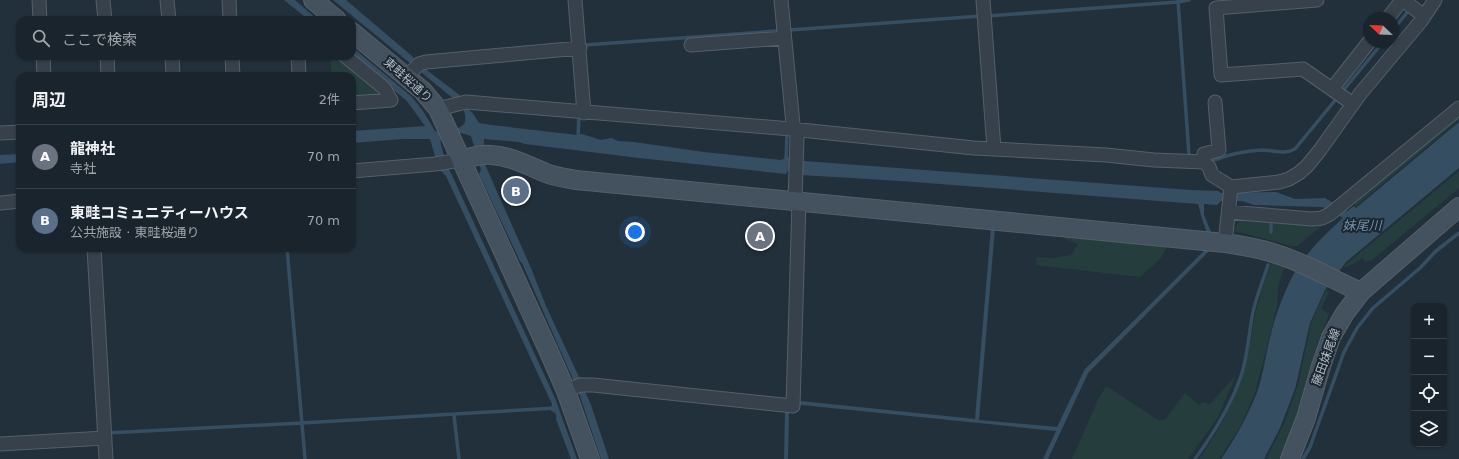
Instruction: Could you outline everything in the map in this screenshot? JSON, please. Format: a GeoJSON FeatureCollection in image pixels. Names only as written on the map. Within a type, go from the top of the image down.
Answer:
{"type":"FeatureCollection","features":[{"type":"Feature","properties":{"kind":"street"},"geometry":{"type":"LineString","coordinates":[[39,0],[40,16]]}},
{"type":"Feature","properties":{"kind":"street"},"geometry":{"type":"LineString","coordinates":[[103,0],[104,16]]}},
{"type":"Feature","properties":{"kind":"street"},"geometry":{"type":"LineString","coordinates":[[167,0],[169,16]]}},
{"type":"Feature","properties":{"kind":"street"},"geometry":{"type":"LineString","coordinates":[[229,0],[230,16]]}},
{"type":"Feature","properties":{"kind":"street"},"geometry":{"type":"LineString","coordinates":[[313,0],[332,16]]}},
{"type":"Feature","properties":{"kind":"street"},"geometry":{"type":"LineString","coordinates":[[575,0],[580,112]]}},
{"type":"Feature","properties":{"kind":"street"},"geometry":{"type":"LineString","coordinates":[[781,0],[782,35],[793,124],[790,129]]}},
{"type":"Feature","properties":{"kind":"street"},"geometry":{"type":"LineString","coordinates":[[983,0],[994,149]]}},
{"type":"Feature","properties":{"kind":"street"},"geometry":{"type":"LineString","coordinates":[[1317,0],[1216,8],[1221,75],[1303,69],[1349,102]]}},
{"type":"Feature","properties":{"kind":"street"},"geometry":{"type":"LineString","coordinates":[[1393,12],[1403,0],[1420,13]]}},
{"type":"Feature","properties":{"kind":"street"},"geometry":{"type":"LineString","coordinates":[[1230,199],[1290,179],[1307,166],[1320,150],[1349,102],[1420,13],[1435,0]]}},
{"type":"Feature","properties":{"kind":"street","name":"東畦桜通り"},"geometry":{"type":"LineString","coordinates":[[356,35],[423,91],[438,110],[512,270],[574,387],[590,459]]}},
{"type":"Feature","properties":{"kind":"street"},"geometry":{"type":"LineString","coordinates":[[691,45],[782,35]]}},
{"type":"Feature","properties":{"kind":"street"},"geometry":{"type":"LineString","coordinates":[[407,77],[419,64],[426,62],[576,48]]}},
{"type":"Feature","properties":{"kind":"street"},"geometry":{"type":"LineString","coordinates":[[1333,90],[1364,48]]}},
{"type":"Feature","properties":{"kind":"street"},"geometry":{"type":"LineString","coordinates":[[43,60],[44,72]]}},
{"type":"Feature","properties":{"kind":"street"},"geometry":{"type":"LineString","coordinates":[[106,60],[108,72]]}},
{"type":"Feature","properties":{"kind":"street"},"geometry":{"type":"LineString","coordinates":[[172,60],[173,72]]}},
{"type":"Feature","properties":{"kind":"street"},"geometry":{"type":"LineString","coordinates":[[232,60],[233,72]]}},
{"type":"Feature","properties":{"kind":"street"},"geometry":{"type":"LineString","coordinates":[[298,60],[298,72]]}},
{"type":"Feature","properties":{"kind":"street"},"geometry":{"type":"LineString","coordinates":[[350,60],[384,88],[391,100],[356,103]]}},
{"type":"Feature","properties":{"kind":"street"},"geometry":{"type":"LineString","coordinates":[[1204,162],[1204,154],[1219,150],[1215,102]]}},
{"type":"Feature","properties":{"kind":"street"},"geometry":{"type":"LineString","coordinates":[[438,110],[461,104],[580,112],[790,129],[882,140],[994,149],[1204,162],[1209,167],[1212,175],[1230,199],[1312,219],[1322,218],[1330,214],[1459,108]]}},
{"type":"Feature","properties":{"kind":"street"},"geometry":{"type":"LineString","coordinates":[[574,387],[790,404],[797,201],[795,167],[797,136],[790,129]]}},
{"type":"Feature","properties":{"kind":"street"},"geometry":{"type":"LineString","coordinates":[[0,133],[16,132]]}},
{"type":"Feature","properties":{"kind":"street"},"geometry":{"type":"LineString","coordinates":[[356,171],[503,156],[552,175],[576,180],[1225,243],[1260,249],[1294,260],[1361,292]]}},
{"type":"Feature","properties":{"kind":"street"},"geometry":{"type":"LineString","coordinates":[[1225,243],[1230,199]]}},
{"type":"Feature","properties":{"kind":"street"},"geometry":{"type":"LineString","coordinates":[[0,203],[16,201]]}},
{"type":"Feature","properties":{"kind":"street","name":"藤田妹尾線"},"geometry":{"type":"LineString","coordinates":[[1290,459],[1306,418],[1331,337],[1345,313],[1361,292],[1459,207]]}},
{"type":"Feature","properties":{"kind":"street"},"geometry":{"type":"LineString","coordinates":[[94,252],[103,436],[106,459]]}},
{"type":"Feature","properties":{"kind":"street"},"geometry":{"type":"LineString","coordinates":[[0,444],[103,436]]}},
{"type":"Feature","properties":{"kind":"green space"},"geometry":{"type":"Polygon","coordinates":[[[330,60],[344,60],[381,88],[378,97],[356,100],[356,72],[332,72],[330,60]]]}},
{"type":"Feature","properties":{"kind":"green space"},"geometry":{"type":"Polygon","coordinates":[[[1459,114],[1459,120],[1356,206],[1354,204],[1347,210],[1345,208],[1459,114]]]}},
{"type":"Feature","properties":{"kind":"green space"},"geometry":{"type":"Polygon","coordinates":[[[1459,171],[1459,188],[1372,260],[1365,262],[1363,258],[1347,267],[1343,267],[1459,171]]]}},
{"type":"Feature","properties":{"kind":"green space"},"geometry":{"type":"Polygon","coordinates":[[[1246,219],[1324,224],[1297,246],[1292,246],[1234,231],[1238,222],[1246,219]]]}},
{"type":"Feature","properties":{"kind":"green space"},"geometry":{"type":"Polygon","coordinates":[[[1066,233],[1169,244],[1160,259],[1140,277],[1036,265],[1037,257],[1052,258],[1071,255],[1078,244],[1066,239],[1064,237],[1066,233]]]}},
{"type":"Feature","properties":{"kind":"green space"},"geometry":{"type":"Polygon","coordinates":[[[1273,260],[1285,265],[1278,286],[1277,307],[1255,393],[1240,427],[1219,459],[1199,459],[1224,419],[1234,397],[1250,346],[1255,316],[1273,260]]]}},
{"type":"Feature","properties":{"kind":"green space"},"geometry":{"type":"Polygon","coordinates":[[[1326,290],[1329,293],[1321,308],[1329,314],[1317,344],[1295,423],[1280,459],[1266,459],[1284,424],[1298,385],[1311,323],[1326,290]]]}},
{"type":"Feature","properties":{"kind":"green space"},"geometry":{"type":"Polygon","coordinates":[[[1236,375],[1218,417],[1188,459],[1072,459],[1098,400],[1106,386],[1158,420],[1165,420],[1185,393],[1199,405],[1203,402],[1210,404],[1236,375]]]}},
{"type":"Feature","properties":{"kind":"water"},"geometry":{"type":"Polygon","coordinates":[[[284,0],[295,0],[313,16],[304,16],[284,0]]]}},
{"type":"Feature","properties":{"kind":"water","name":"妹尾川"},"geometry":{"type":"Polygon","coordinates":[[[333,0],[346,0],[412,56],[416,62],[461,96],[479,123],[492,125],[577,135],[582,134],[601,140],[611,138],[618,141],[781,160],[790,157],[791,159],[804,161],[1218,191],[1221,193],[1276,192],[1295,199],[1325,198],[1347,211],[1354,206],[1356,208],[1459,122],[1459,168],[1346,262],[1325,290],[1310,323],[1295,389],[1280,428],[1264,459],[1221,459],[1240,428],[1256,395],[1274,324],[1289,283],[1306,256],[1343,218],[1326,208],[1254,205],[1242,201],[1221,201],[1217,205],[1204,204],[1204,215],[1216,244],[1088,373],[1048,459],[1043,459],[1056,431],[792,404],[789,412],[788,459],[784,459],[785,412],[788,407],[581,382],[591,405],[609,459],[601,459],[579,393],[522,263],[479,174],[481,170],[471,136],[461,133],[441,139],[443,158],[555,398],[577,459],[571,459],[556,419],[556,415],[551,411],[552,404],[446,176],[439,170],[430,139],[403,139],[356,143],[356,131],[425,126],[407,101],[356,59],[356,50],[412,97],[423,111],[435,131],[438,132],[462,126],[465,122],[465,117],[460,101],[455,100],[356,19],[356,16],[353,16],[333,0]],[[484,139],[483,160],[531,268],[546,306],[579,377],[786,400],[793,214],[791,400],[975,419],[991,227],[995,228],[979,420],[1057,427],[1085,369],[1211,244],[1198,204],[901,181],[801,175],[798,170],[789,169],[786,174],[484,139]]]}},
{"type":"Feature","properties":{"kind":"water"},"geometry":{"type":"Polygon","coordinates":[[[16,154],[16,162],[0,164],[0,155],[16,154]]]}},
{"type":"Feature","properties":{"kind":"waterway"},"geometry":{"type":"LineString","coordinates":[[987,16],[1189,0]]}},
{"type":"Feature","properties":{"kind":"waterway"},"geometry":{"type":"LineString","coordinates":[[1178,1],[1189,155]]}},
{"type":"Feature","properties":{"kind":"waterway"},"geometry":{"type":"LineString","coordinates":[[1399,23],[1410,9]]}},
{"type":"Feature","properties":{"kind":"waterway"},"geometry":{"type":"LineString","coordinates":[[585,45],[981,16]]}},
{"type":"Feature","properties":{"kind":"waterway"},"geometry":{"type":"LineString","coordinates":[[1211,161],[1248,151],[1261,150],[1287,152],[1295,149],[1378,48]]}},
{"type":"Feature","properties":{"kind":"waterway"},"geometry":{"type":"LineString","coordinates":[[578,139],[579,115]]}},
{"type":"Feature","properties":{"kind":"waterway"},"geometry":{"type":"LineString","coordinates":[[786,160],[787,131]]}},
{"type":"Feature","properties":{"kind":"waterway"},"geometry":{"type":"LineString","coordinates":[[1271,224],[1271,232]]}},
{"type":"Feature","properties":{"kind":"waterway"},"geometry":{"type":"LineString","coordinates":[[1303,459],[1310,447],[1344,352],[1357,328],[1373,308],[1420,268],[1436,251],[1459,233]]}},
{"type":"Feature","properties":{"kind":"waterway"},"geometry":{"type":"LineString","coordinates":[[287,252],[305,459]]}},
{"type":"Feature","properties":{"kind":"waterway"},"geometry":{"type":"LineString","coordinates":[[1195,459],[1222,418],[1238,385],[1246,358],[1254,306],[1268,265]]}},
{"type":"Feature","properties":{"kind":"waterway"},"geometry":{"type":"LineString","coordinates":[[107,433],[556,408]]}},
{"type":"Feature","properties":{"kind":"waterway"},"geometry":{"type":"LineString","coordinates":[[454,415],[459,459]]}},
{"type":"Feature","properties":{"kind":"place","name":"東畦コミュニティーハウス"},"geometry":{"type":"Point","coordinates":[516,191]}},
{"type":"Feature","properties":{"kind":"place","name":"龍神社"},"geometry":{"type":"Point","coordinates":[760,236]}}]}
